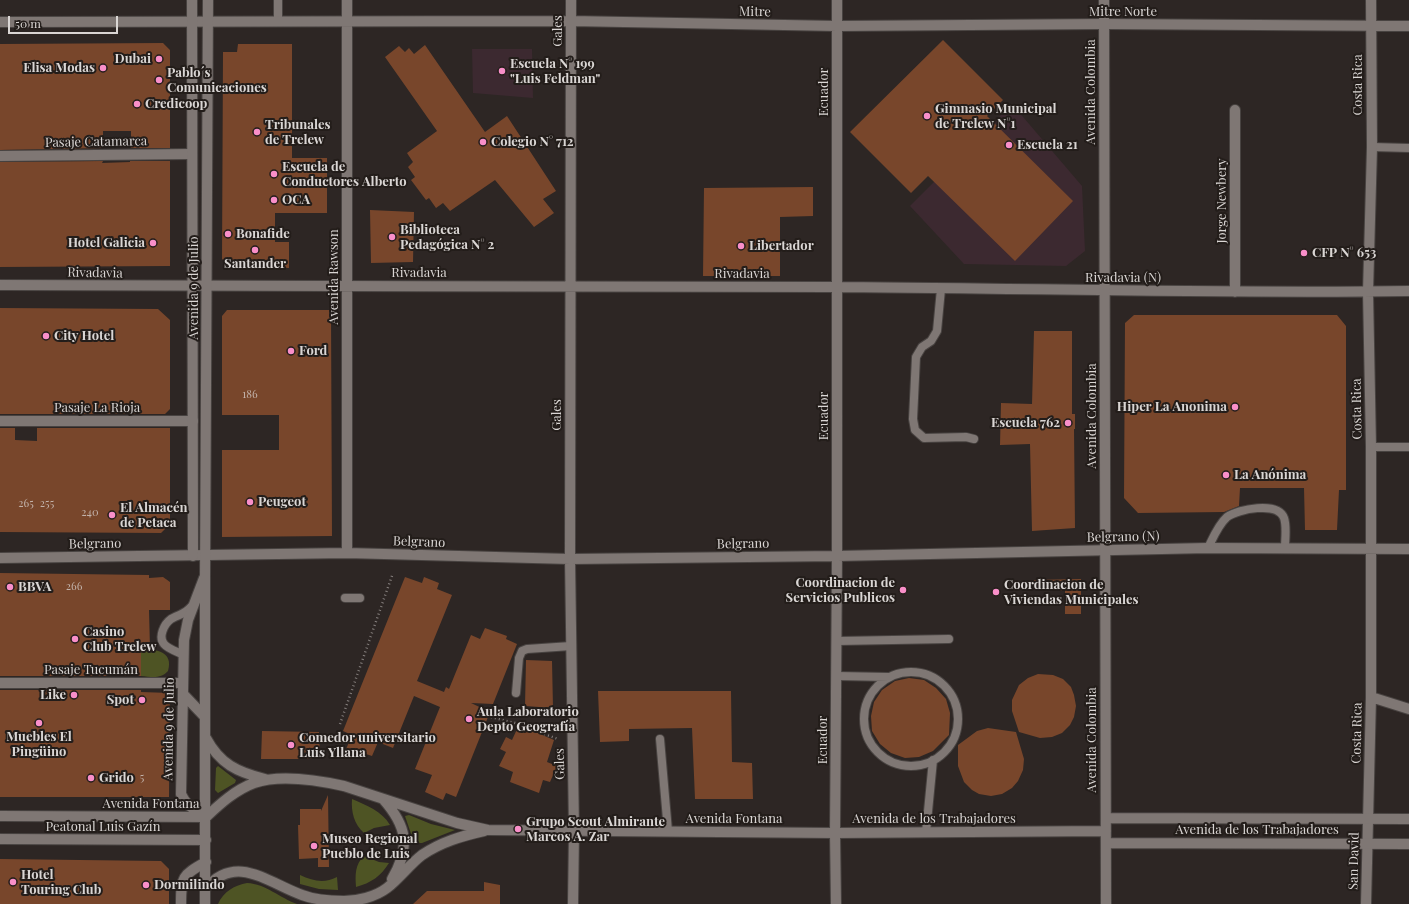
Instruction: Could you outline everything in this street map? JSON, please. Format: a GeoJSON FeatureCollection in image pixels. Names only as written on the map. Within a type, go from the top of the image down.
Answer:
{"type":"FeatureCollection","features":[{"type":"Feature","properties":{"kind":"street","name":"Avenida 9 de Julio"},"geometry":{"type":"LineString","coordinates":[[192,0],[193,556]]}},
{"type":"Feature","properties":{"kind":"street","name":"Avenida 9 de Julio"},"geometry":{"type":"LineString","coordinates":[[206,817],[205,556],[208,0]]}},
{"type":"Feature","properties":{"kind":"street","name":"Avenida Rawson"},"geometry":{"type":"LineString","coordinates":[[347,0],[347,553]]}},
{"type":"Feature","properties":{"kind":"street","name":"Gales"},"geometry":{"type":"LineString","coordinates":[[571,0],[570,559],[574,831],[573,904]]}},
{"type":"Feature","properties":{"kind":"street","name":"Ecuador"},"geometry":{"type":"LineString","coordinates":[[836,904],[835,832],[838,556],[837,0]]}},
{"type":"Feature","properties":{"kind":"street","name":"Avenida Colombia"},"geometry":{"type":"LineString","coordinates":[[1104,0],[1106,904]]}},
{"type":"Feature","properties":{"kind":"street","name":"Costa Rica"},"geometry":{"type":"LineString","coordinates":[[1367,818],[1371,697],[1371,447],[1368,292],[1372,147],[1371,0]]}},
{"type":"Feature","properties":{"kind":"street","name":"Mitre"},"geometry":{"type":"LineString","coordinates":[[0,22],[571,21],[837,26]]}},
{"type":"Feature","properties":{"kind":"street","name":"Mitre Norte"},"geometry":{"type":"LineString","coordinates":[[837,26],[1104,24],[1409,26]]}},
{"type":"Feature","properties":{"kind":"street","name":"Jorge Newbery"},"geometry":{"type":"LineString","coordinates":[[1235,110],[1235,292]]}},
{"type":"Feature","properties":{"kind":"street","name":"Pasaje Catamarca"},"geometry":{"type":"LineString","coordinates":[[0,156],[192,154]]}},
{"type":"Feature","properties":{"kind":"street","name":"Rivadavia"},"geometry":{"type":"LineString","coordinates":[[0,285],[192,287],[837,287]]}},
{"type":"Feature","properties":{"kind":"street","name":"Rivadavia (N)"},"geometry":{"type":"LineString","coordinates":[[837,287],[1105,291],[1409,292]]}},
{"type":"Feature","properties":{"kind":"street","name":"Pasaje La Rioja"},"geometry":{"type":"LineString","coordinates":[[0,421],[193,421]]}},
{"type":"Feature","properties":{"kind":"street","name":"Belgrano (N)"},"geometry":{"type":"LineString","coordinates":[[838,556],[1208,548],[1409,550]]}},
{"type":"Feature","properties":{"kind":"street","name":"Belgrano"},"geometry":{"type":"LineString","coordinates":[[0,558],[347,553],[570,559],[838,556]]}},
{"type":"Feature","properties":{"kind":"street","name":"Avenida 9 de Julio"},"geometry":{"type":"LineString","coordinates":[[205,577],[186,630],[183,683],[181,794],[184,802],[189,807],[206,817]]}},
{"type":"Feature","properties":{"kind":"street","name":"Pasaje Tucumán"},"geometry":{"type":"LineString","coordinates":[[0,683],[183,683]]}},
{"type":"Feature","properties":{"kind":"street"},"geometry":{"type":"LineString","coordinates":[[183,694],[205,717]]}},
{"type":"Feature","properties":{"kind":"street"},"geometry":{"type":"LineString","coordinates":[[1371,697],[1409,709]]}},
{"type":"Feature","properties":{"kind":"street"},"geometry":{"type":"LineString","coordinates":[[205,737],[212,750],[227,764],[247,774],[267,780]]}},
{"type":"Feature","properties":{"kind":"street","name":"Avenida Fontana"},"geometry":{"type":"LineString","coordinates":[[0,816],[206,817],[225,800],[253,783],[267,780],[296,780],[326,782],[358,790],[457,823],[488,830],[835,832]]}},
{"type":"Feature","properties":{"kind":"street"},"geometry":{"type":"LineString","coordinates":[[370,904],[386,889],[396,872],[404,845],[403,832],[399,820],[383,799]]}},
{"type":"Feature","properties":{"kind":"street"},"geometry":{"type":"LineString","coordinates":[[205,904],[206,817]]}},
{"type":"Feature","properties":{"kind":"street","name":"Avenida de los Trabajadores"},"geometry":{"type":"LineString","coordinates":[[1106,818],[1409,819]]}},
{"type":"Feature","properties":{"kind":"street","name":"San David"},"geometry":{"type":"LineString","coordinates":[[1366,904],[1367,818]]}},
{"type":"Feature","properties":{"kind":"street","name":"Avenida Fontana"},"geometry":{"type":"LineString","coordinates":[[206,888],[220,875],[232,872],[245,872],[259,875],[285,889],[304,896],[325,900],[345,901],[368,898],[386,889],[411,864],[436,846],[464,835],[488,830]]}},
{"type":"Feature","properties":{"kind":"street","name":"Avenida de los Trabajadores"},"geometry":{"type":"LineString","coordinates":[[835,832],[1106,831]]}},
{"type":"Feature","properties":{"kind":"street","name":"Peatonal Luis Gazín"},"geometry":{"type":"LineString","coordinates":[[0,839],[206,840]]}},
{"type":"Feature","properties":{"kind":"street","name":"Avenida de los Trabajadores"},"geometry":{"type":"LineString","coordinates":[[1106,843],[1409,844]]}},
{"type":"Feature","properties":{"kind":"street"},"geometry":{"type":"LineString","coordinates":[[180,904],[180,886],[188,872],[206,862]]}},
{"type":"Feature","properties":{"kind":"lane"},"geometry":{"type":"LineString","coordinates":[[278,0],[278,22]]}},
{"type":"Feature","properties":{"kind":"lane"},"geometry":{"type":"LineString","coordinates":[[1372,147],[1409,148]]}},
{"type":"Feature","properties":{"kind":"lane"},"geometry":{"type":"LineString","coordinates":[[941,289],[937,331],[931,341],[922,347],[916,357],[915,430],[924,438],[966,437],[974,439]]}},
{"type":"Feature","properties":{"kind":"lane"},"geometry":{"type":"LineString","coordinates":[[1371,447],[1409,447]]}},
{"type":"Feature","properties":{"kind":"lane"},"geometry":{"type":"LineString","coordinates":[[1208,548],[1216,531],[1227,517],[1236,512],[1252,508],[1272,509],[1282,514],[1284,518],[1285,548]]}},
{"type":"Feature","properties":{"kind":"lane"},"geometry":{"type":"LineString","coordinates":[[345,598],[360,598]]}},
{"type":"Feature","properties":{"kind":"lane"},"geometry":{"type":"LineString","coordinates":[[184,655],[164,644],[162,631],[167,622],[172,618],[182,615],[196,602]]}},
{"type":"Feature","properties":{"kind":"lane"},"geometry":{"type":"LineString","coordinates":[[837,641],[949,639]]}},
{"type":"Feature","properties":{"kind":"lane"},"geometry":{"type":"LineString","coordinates":[[516,693],[519,658],[522,651],[527,649],[571,646]]}},
{"type":"Feature","properties":{"kind":"lane"},"geometry":{"type":"LineString","coordinates":[[909,671],[920,672],[939,680],[947,687],[953,696],[959,716],[958,727],[950,747],[934,760],[913,766],[892,762],[875,750],[870,741],[865,726],[864,710],[873,690],[889,677],[909,671]]}},
{"type":"Feature","properties":{"kind":"lane"},"geometry":{"type":"LineString","coordinates":[[836,676],[889,677]]}},
{"type":"Feature","properties":{"kind":"lane"},"geometry":{"type":"LineString","coordinates":[[660,739],[668,831]]}},
{"type":"Feature","properties":{"kind":"lane"},"geometry":{"type":"LineString","coordinates":[[926,832],[934,760]]}},
{"type":"Feature","properties":{"kind":"path"},"geometry":{"type":"LineString","coordinates":[[340,724],[393,572]]}},
{"type":"Feature","properties":{"kind":"path"},"geometry":{"type":"LineString","coordinates":[[491,717],[519,724],[558,739]]}},
{"type":"Feature","properties":{"kind":"shaded area","name":"Escuela N° 199 \"Luis Feldman\""},"geometry":{"type":"Polygon","coordinates":[[[472,49],[532,49],[533,98],[473,93],[472,49]]]}},
{"type":"Feature","properties":{"kind":"shaded area","name":"Escuela 21"},"geometry":{"type":"Polygon","coordinates":[[[1012,104],[1082,186],[1085,251],[1066,266],[964,264],[910,206],[1012,104]]]}},
{"type":"Feature","properties":{"kind":"green space"},"geometry":{"type":"Polygon","coordinates":[[[141,649],[162,652],[166,655],[169,664],[168,671],[159,676],[141,676],[141,649]]]}},
{"type":"Feature","properties":{"kind":"green space"},"geometry":{"type":"Polygon","coordinates":[[[218,766],[236,780],[235,783],[218,793],[215,790],[216,768],[218,766]]]}},
{"type":"Feature","properties":{"kind":"green space"},"geometry":{"type":"Polygon","coordinates":[[[352,799],[378,812],[390,825],[374,828],[364,833],[354,818],[352,799]]]}},
{"type":"Feature","properties":{"kind":"green space"},"geometry":{"type":"Polygon","coordinates":[[[409,815],[431,824],[455,830],[422,843],[415,843],[405,816],[409,815]]]}},
{"type":"Feature","properties":{"kind":"green space"},"geometry":{"type":"Polygon","coordinates":[[[364,856],[379,862],[389,863],[383,872],[375,878],[356,887],[357,866],[364,856]]]}},
{"type":"Feature","properties":{"kind":"green space"},"geometry":{"type":"Polygon","coordinates":[[[300,875],[318,881],[337,877],[338,890],[319,889],[300,884],[300,875]]]}},
{"type":"Feature","properties":{"kind":"green space"},"geometry":{"type":"Polygon","coordinates":[[[247,883],[260,886],[297,904],[218,904],[223,896],[230,890],[238,885],[247,883]]]}},
{"type":"Feature","properties":{"kind":"building"},"geometry":{"type":"Polygon","coordinates":[[[943,40],[1003,100],[987,116],[1073,201],[1015,261],[928,176],[911,193],[850,132],[943,40]]]}},
{"type":"Feature","properties":{"kind":"building"},"geometry":{"type":"Polygon","coordinates":[[[163,43],[170,50],[170,148],[131,148],[131,131],[103,131],[103,148],[0,150],[0,44],[163,43]]]}},
{"type":"Feature","properties":{"kind":"building"},"geometry":{"type":"Polygon","coordinates":[[[238,44],[292,44],[292,158],[327,158],[327,213],[275,213],[275,242],[289,242],[289,268],[233,267],[222,259],[223,52],[237,52],[238,44]]]}},
{"type":"Feature","properties":{"kind":"building"},"geometry":{"type":"Polygon","coordinates":[[[425,45],[485,132],[507,116],[556,191],[543,199],[554,213],[534,227],[495,180],[450,211],[443,203],[436,208],[429,198],[426,200],[411,180],[415,177],[408,167],[413,162],[407,153],[437,131],[385,57],[399,46],[405,52],[409,48],[414,54],[425,45]]]}},
{"type":"Feature","properties":{"kind":"building"},"geometry":{"type":"Polygon","coordinates":[[[103,161],[102,163],[170,161],[170,266],[0,267],[0,162],[103,161]]]}},
{"type":"Feature","properties":{"kind":"building","name":"Libertador"},"geometry":{"type":"Polygon","coordinates":[[[813,187],[813,216],[780,217],[780,276],[703,276],[704,188],[813,187]]]}},
{"type":"Feature","properties":{"kind":"building","name":"Biblioteca Pedagógica N° 2"},"geometry":{"type":"Polygon","coordinates":[[[370,210],[414,212],[413,262],[371,263],[370,210]]]}},
{"type":"Feature","properties":{"kind":"building"},"geometry":{"type":"Polygon","coordinates":[[[0,308],[158,309],[170,320],[170,409],[165,414],[0,414],[0,308]]]}},
{"type":"Feature","properties":{"kind":"building"},"geometry":{"type":"Polygon","coordinates":[[[227,310],[331,310],[332,536],[222,537],[222,450],[279,450],[279,415],[222,415],[222,316],[227,310]]]}},
{"type":"Feature","properties":{"kind":"building","name":"Hiper La Anonima"},"geometry":{"type":"Polygon","coordinates":[[[1134,315],[1337,315],[1346,326],[1346,490],[1339,490],[1337,530],[1305,530],[1304,488],[1240,488],[1239,506],[1224,512],[1138,513],[1124,498],[1125,323],[1134,315]]]}},
{"type":"Feature","properties":{"kind":"building"},"geometry":{"type":"Polygon","coordinates":[[[1034,331],[1072,331],[1072,414],[1075,414],[1075,528],[1032,531],[1030,444],[1000,445],[1001,403],[1032,404],[1034,331]]]}},
{"type":"Feature","properties":{"kind":"building"},"geometry":{"type":"Polygon","coordinates":[[[0,428],[15,428],[15,440],[37,441],[37,428],[170,428],[170,524],[161,533],[0,532],[0,428]]]}},
{"type":"Feature","properties":{"kind":"building","name":"Casino Club Trelew"},"geometry":{"type":"Polygon","coordinates":[[[0,573],[149,575],[149,578],[163,577],[170,582],[170,610],[149,610],[150,649],[141,649],[141,676],[0,676],[0,573]]]}},
{"type":"Feature","properties":{"kind":"building"},"geometry":{"type":"Polygon","coordinates":[[[405,577],[422,583],[424,577],[439,583],[437,589],[452,595],[417,681],[444,692],[446,687],[449,689],[471,635],[480,639],[485,628],[507,636],[506,639],[517,644],[493,704],[471,703],[490,712],[456,797],[446,793],[443,800],[425,792],[432,775],[415,769],[440,707],[414,696],[393,748],[378,742],[372,756],[360,752],[357,759],[344,754],[352,735],[343,731],[405,577]]]}},
{"type":"Feature","properties":{"kind":"building"},"geometry":{"type":"Polygon","coordinates":[[[1081,579],[1081,614],[1065,614],[1065,591],[1033,587],[1034,580],[1081,579]]]}},
{"type":"Feature","properties":{"kind":"building"},"geometry":{"type":"Polygon","coordinates":[[[526,660],[552,661],[553,708],[525,706],[526,660]]]}},
{"type":"Feature","properties":{"kind":"building"},"geometry":{"type":"Polygon","coordinates":[[[1038,674],[1053,675],[1063,679],[1071,687],[1074,695],[1076,706],[1074,717],[1070,725],[1062,733],[1052,737],[1040,738],[1019,732],[1012,711],[1012,700],[1019,685],[1028,678],[1038,674]]]}},
{"type":"Feature","properties":{"kind":"building"},"geometry":{"type":"Polygon","coordinates":[[[909,678],[924,680],[936,688],[946,699],[950,713],[949,735],[933,751],[919,757],[905,758],[891,753],[880,744],[872,731],[871,716],[874,702],[882,690],[895,681],[909,678]]]}},
{"type":"Feature","properties":{"kind":"building"},"geometry":{"type":"Polygon","coordinates":[[[0,690],[141,690],[141,692],[170,693],[169,797],[0,797],[0,690]]]}},
{"type":"Feature","properties":{"kind":"building"},"geometry":{"type":"Polygon","coordinates":[[[598,691],[731,691],[732,762],[752,763],[753,799],[695,799],[692,728],[629,729],[629,741],[600,742],[598,691]]]}},
{"type":"Feature","properties":{"kind":"building"},"geometry":{"type":"Polygon","coordinates":[[[519,725],[554,740],[547,762],[557,766],[550,782],[543,780],[539,793],[510,782],[513,772],[499,766],[506,752],[500,749],[506,737],[512,740],[519,725]]]}},
{"type":"Feature","properties":{"kind":"building"},"geometry":{"type":"Polygon","coordinates":[[[988,728],[1016,732],[1024,759],[1023,770],[1018,781],[1012,788],[1002,794],[991,796],[979,794],[972,790],[964,782],[958,766],[958,745],[977,731],[988,728]]]}},
{"type":"Feature","properties":{"kind":"building","name":"Comedor universitario Luis Yllana"},"geometry":{"type":"Polygon","coordinates":[[[262,731],[319,732],[320,759],[261,759],[262,731]]]}},
{"type":"Feature","properties":{"kind":"building","name":"Museo Regional Pueblo de Luis"},"geometry":{"type":"Polygon","coordinates":[[[328,795],[329,867],[318,867],[318,858],[299,859],[298,825],[300,825],[300,809],[321,809],[321,811],[328,795]]]}},
{"type":"Feature","properties":{"kind":"building"},"geometry":{"type":"Polygon","coordinates":[[[0,859],[161,861],[169,869],[169,904],[0,904],[0,859]]]}},
{"type":"Feature","properties":{"kind":"building"},"geometry":{"type":"Polygon","coordinates":[[[484,882],[500,885],[500,904],[413,904],[427,891],[484,891],[484,882]]]}},
{"type":"Feature","properties":{"kind":"place","name":"Dubai"},"geometry":{"type":"Point","coordinates":[159,59]}},
{"type":"Feature","properties":{"kind":"place","name":"Elisa Modas"},"geometry":{"type":"Point","coordinates":[103,68]}},
{"type":"Feature","properties":{"kind":"place","name":"Escuela N° 199 \"Luis Feldman\""},"geometry":{"type":"Point","coordinates":[502,71]}},
{"type":"Feature","properties":{"kind":"place","name":"Pablo´s Comunicaciones"},"geometry":{"type":"Point","coordinates":[159,80]}},
{"type":"Feature","properties":{"kind":"place","name":"Credicoop"},"geometry":{"type":"Point","coordinates":[137,104]}},
{"type":"Feature","properties":{"kind":"place","name":"Gimnasio Municipal de Trelew N°1"},"geometry":{"type":"Point","coordinates":[927,116]}},
{"type":"Feature","properties":{"kind":"place","name":"Tribunales de Trelew"},"geometry":{"type":"Point","coordinates":[257,132]}},
{"type":"Feature","properties":{"kind":"place","name":"Colegio N° 712"},"geometry":{"type":"Point","coordinates":[483,142]}},
{"type":"Feature","properties":{"kind":"place","name":"Escuela 21"},"geometry":{"type":"Point","coordinates":[1009,145]}},
{"type":"Feature","properties":{"kind":"place","name":"Escuela de Conductores Alberto"},"geometry":{"type":"Point","coordinates":[274,174]}},
{"type":"Feature","properties":{"kind":"place","name":"OCA"},"geometry":{"type":"Point","coordinates":[274,200]}},
{"type":"Feature","properties":{"kind":"place","name":"Bonafide"},"geometry":{"type":"Point","coordinates":[228,234]}},
{"type":"Feature","properties":{"kind":"place","name":"Biblioteca Pedagógica N° 2"},"geometry":{"type":"Point","coordinates":[392,237]}},
{"type":"Feature","properties":{"kind":"place","name":"Hotel Galicia"},"geometry":{"type":"Point","coordinates":[153,243]}},
{"type":"Feature","properties":{"kind":"place","name":"Libertador"},"geometry":{"type":"Point","coordinates":[741,246]}},
{"type":"Feature","properties":{"kind":"place","name":"Santander"},"geometry":{"type":"Point","coordinates":[255,250]}},
{"type":"Feature","properties":{"kind":"place","name":"CFP N° 653"},"geometry":{"type":"Point","coordinates":[1304,253]}},
{"type":"Feature","properties":{"kind":"place","name":"City Hotel"},"geometry":{"type":"Point","coordinates":[46,336]}},
{"type":"Feature","properties":{"kind":"place","name":"Ford"},"geometry":{"type":"Point","coordinates":[291,351]}},
{"type":"Feature","properties":{"kind":"place","name":"Hiper La Anonima"},"geometry":{"type":"Point","coordinates":[1235,407]}},
{"type":"Feature","properties":{"kind":"place","name":"Escuela 762"},"geometry":{"type":"Point","coordinates":[1068,423]}},
{"type":"Feature","properties":{"kind":"place","name":"La Anónima"},"geometry":{"type":"Point","coordinates":[1226,475]}},
{"type":"Feature","properties":{"kind":"place","name":"Peugeot"},"geometry":{"type":"Point","coordinates":[250,502]}},
{"type":"Feature","properties":{"kind":"place","name":"El Almacén de Petaca"},"geometry":{"type":"Point","coordinates":[112,515]}},
{"type":"Feature","properties":{"kind":"place","name":"BBVA"},"geometry":{"type":"Point","coordinates":[10,587]}},
{"type":"Feature","properties":{"kind":"place","name":"Coordinacion de Servicios Publicos"},"geometry":{"type":"Point","coordinates":[903,590]}},
{"type":"Feature","properties":{"kind":"place","name":"Coordinacion de Viviendas Municipales"},"geometry":{"type":"Point","coordinates":[996,592]}},
{"type":"Feature","properties":{"kind":"place","name":"Casino Club Trelew"},"geometry":{"type":"Point","coordinates":[75,639]}},
{"type":"Feature","properties":{"kind":"place","name":"Like"},"geometry":{"type":"Point","coordinates":[74,695]}},
{"type":"Feature","properties":{"kind":"place","name":"Spot"},"geometry":{"type":"Point","coordinates":[142,700]}},
{"type":"Feature","properties":{"kind":"place","name":"Aula Laboratorio Depto Geografía"},"geometry":{"type":"Point","coordinates":[469,719]}},
{"type":"Feature","properties":{"kind":"place","name":"Muebles El Pingüino"},"geometry":{"type":"Point","coordinates":[39,723]}},
{"type":"Feature","properties":{"kind":"place","name":"Comedor universitario Luis Yllana"},"geometry":{"type":"Point","coordinates":[291,745]}},
{"type":"Feature","properties":{"kind":"place","name":"Grido"},"geometry":{"type":"Point","coordinates":[91,778]}},
{"type":"Feature","properties":{"kind":"place","name":"Grupo Scout Almirante Marcos A. Zar"},"geometry":{"type":"Point","coordinates":[518,829]}},
{"type":"Feature","properties":{"kind":"place","name":"Museo Regional Pueblo de Luis"},"geometry":{"type":"Point","coordinates":[314,846]}},
{"type":"Feature","properties":{"kind":"place","name":"Hotel Touring Club"},"geometry":{"type":"Point","coordinates":[13,882]}},
{"type":"Feature","properties":{"kind":"place","name":"Dormilindo"},"geometry":{"type":"Point","coordinates":[146,885]}}]}
